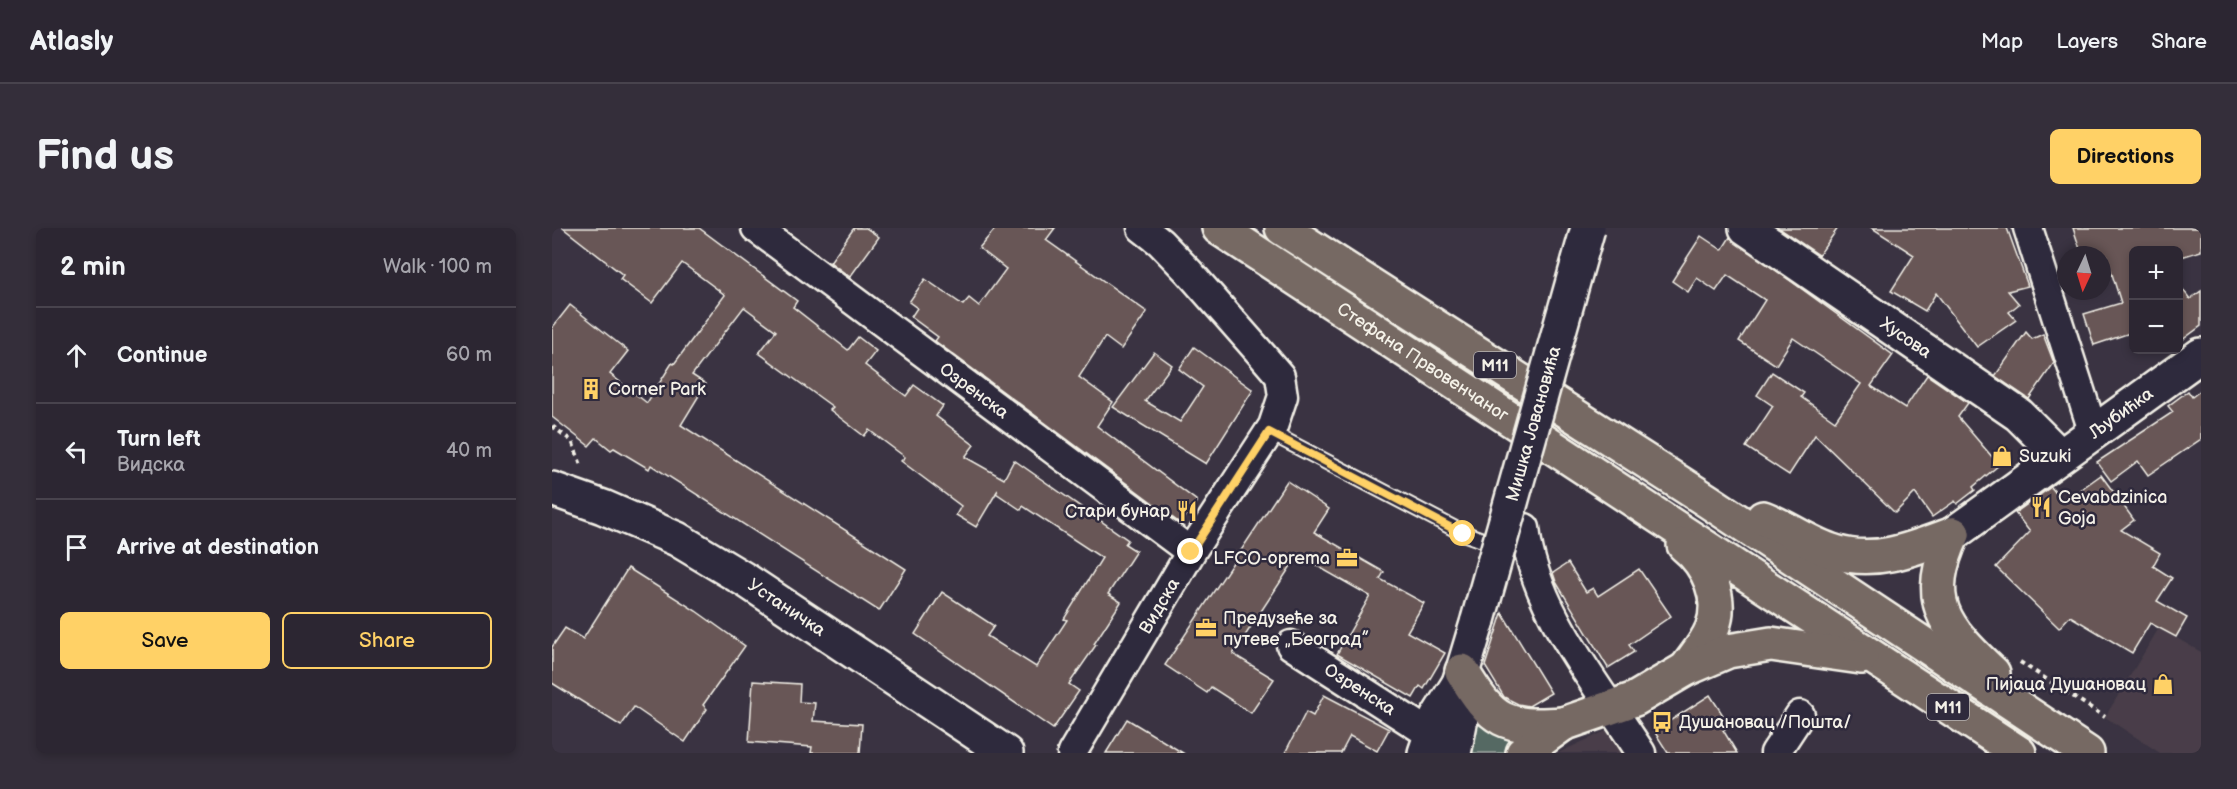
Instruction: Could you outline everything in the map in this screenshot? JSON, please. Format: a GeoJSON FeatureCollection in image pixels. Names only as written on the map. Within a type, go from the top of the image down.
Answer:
{"type":"FeatureCollection","features":[{"type":"Feature","properties":{"kind":"highway","name":"Стефана Првовенчаног"},"geometry":{"type":"LineString","coordinates":[[1219,228],[1628,496]]}},
{"type":"Feature","properties":{"kind":"highway","name":"Стефана Првовенчаног"},"geometry":{"type":"LineString","coordinates":[[1282,228],[1708,501]]}},
{"type":"Feature","properties":{"kind":"highway","name":"M11"},"geometry":{"type":"LineString","coordinates":[[1628,496],[2019,753]]}},
{"type":"Feature","properties":{"kind":"highway"},"geometry":{"type":"LineString","coordinates":[[1628,496],[1660,527],[1691,551],[1706,568],[1712,582],[1715,621],[1706,641],[1686,669]]}},
{"type":"Feature","properties":{"kind":"highway","name":"M11"},"geometry":{"type":"LineString","coordinates":[[1708,501],[2087,753]]}},
{"type":"Feature","properties":{"kind":"highway"},"geometry":{"type":"LineString","coordinates":[[1708,501],[1741,509],[1776,523],[1833,552],[1854,556],[1898,553],[1953,534]]}},
{"type":"Feature","properties":{"kind":"highway"},"geometry":{"type":"LineString","coordinates":[[1953,534],[1941,559],[1938,576],[1942,608],[1948,624],[1964,646],[2004,684],[2019,707]]}},
{"type":"Feature","properties":{"kind":"highway"},"geometry":{"type":"LineString","coordinates":[[1461,677],[1484,704],[1505,722],[1530,726],[1563,724],[1612,707],[1654,688],[1686,669],[1728,651],[1771,644],[1806,647],[1878,661]]}},
{"type":"Feature","properties":{"kind":"highway"},"geometry":{"type":"LineString","coordinates":[[1523,753],[1563,724]]}},
{"type":"Feature","properties":{"kind":"main road","name":"Мишка Јовановића"},"geometry":{"type":"LineString","coordinates":[[1461,677],[1588,228]]}},
{"type":"Feature","properties":{"kind":"main road","name":"Хусова"},"geometry":{"type":"LineString","coordinates":[[1746,228],[2019,415],[2059,455]]}},
{"type":"Feature","properties":{"kind":"main road","name":"Љубићка"},"geometry":{"type":"LineString","coordinates":[[1953,534],[2059,455],[2201,355]]}},
{"type":"Feature","properties":{"kind":"main road","name":"Устаничка"},"geometry":{"type":"LineString","coordinates":[[566,494],[677,539],[756,587],[1006,753]]}},
{"type":"Feature","properties":{"kind":"main road"},"geometry":{"type":"LineString","coordinates":[[1436,747],[1463,708],[1461,677]]}},
{"type":"Feature","properties":{"kind":"street","name":"Озренска"},"geometry":{"type":"LineString","coordinates":[[756,228],[1191,552]]}},
{"type":"Feature","properties":{"kind":"street","name":"Видска"},"geometry":{"type":"LineString","coordinates":[[1072,753],[1191,552],[1269,432],[1281,409],[1284,396],[1280,376],[1190,272],[1160,242],[1142,228]]}},
{"type":"Feature","properties":{"kind":"street"},"geometry":{"type":"LineString","coordinates":[[2028,228],[2093,431]]}},
{"type":"Feature","properties":{"kind":"street"},"geometry":{"type":"LineString","coordinates":[[1526,540],[1551,614],[1641,753]]}},
{"type":"Feature","properties":{"kind":"street","name":"Озренска"},"geometry":{"type":"LineString","coordinates":[[1291,645],[1436,747]]}},
{"type":"Feature","properties":{"kind":"street"},"geometry":{"type":"LineString","coordinates":[[1775,753],[1800,715]]}},
{"type":"Feature","properties":{"kind":"lane"},"geometry":{"type":"LineString","coordinates":[[1269,432],[1463,534],[1526,540]]}},
{"type":"Feature","properties":{"kind":"path"},"geometry":{"type":"LineString","coordinates":[[552,426],[572,441],[582,469],[566,494]]}},
{"type":"Feature","properties":{"kind":"path"},"geometry":{"type":"LineString","coordinates":[[2010,656],[2105,717]]}},
{"type":"Feature","properties":{"kind":"shaded area","name":"Пијаца Душановац"},"geometry":{"type":"Polygon","coordinates":[[[2159,628],[2201,652],[2201,753],[2160,753],[2105,717],[2159,628]]]}},
{"type":"Feature","properties":{"kind":"shaded area"},"geometry":{"type":"Polygon","coordinates":[[[1608,730],[1623,753],[1558,753],[1608,730]]]}},
{"type":"Feature","properties":{"kind":"green space"},"geometry":{"type":"Polygon","coordinates":[[[1475,713],[1517,740],[1503,753],[1464,753],[1475,713]]]}},
{"type":"Feature","properties":{"kind":"building"},"geometry":{"type":"Polygon","coordinates":[[[563,228],[699,228],[797,301],[793,307],[848,350],[858,337],[876,351],[865,365],[906,396],[914,385],[943,406],[936,416],[974,445],[965,457],[1004,479],[1014,460],[1128,540],[1125,544],[1136,551],[1108,594],[1121,602],[1094,644],[1096,645],[1069,684],[1079,691],[1053,729],[915,634],[942,592],[994,626],[987,636],[1036,667],[1067,620],[1064,619],[1102,558],[1023,506],[1021,510],[996,493],[976,527],[956,515],[961,506],[901,461],[905,457],[869,430],[864,436],[830,410],[833,407],[759,353],[776,331],[744,307],[692,375],[706,384],[681,425],[906,569],[879,611],[651,465],[649,469],[614,448],[611,450],[596,438],[589,446],[552,417],[552,328],[570,305],[628,351],[610,374],[647,403],[672,363],[674,364],[725,295],[682,263],[652,303],[620,279],[623,275],[563,228]]]}},
{"type":"Feature","properties":{"kind":"building"},"geometry":{"type":"Polygon","coordinates":[[[854,228],[866,228],[879,237],[850,277],[830,262],[854,228]]]}},
{"type":"Feature","properties":{"kind":"building"},"geometry":{"type":"Polygon","coordinates":[[[996,228],[1055,228],[1046,240],[1147,312],[1121,349],[1105,337],[1079,377],[1113,402],[1097,426],[1197,501],[1181,524],[935,341],[938,337],[911,317],[917,308],[909,302],[925,279],[963,305],[969,298],[979,306],[1006,269],[979,248],[996,228]]]}},
{"type":"Feature","properties":{"kind":"building"},"geometry":{"type":"Polygon","coordinates":[[[1779,228],[1838,228],[1819,255],[1779,228]]]}},
{"type":"Feature","properties":{"kind":"building"},"geometry":{"type":"Polygon","coordinates":[[[1872,228],[2007,228],[2028,286],[2008,291],[2019,304],[2009,312],[2016,320],[1977,347],[1936,293],[1925,311],[1891,291],[1914,255],[1872,228]]]}},
{"type":"Feature","properties":{"kind":"building"},"geometry":{"type":"Polygon","coordinates":[[[2073,228],[2201,228],[2201,251],[2183,256],[2183,246],[2129,246],[2129,333],[2094,345],[2084,314],[2121,303],[2111,271],[2111,246],[2079,246],[2073,228]]]}},
{"type":"Feature","properties":{"kind":"building"},"geometry":{"type":"Polygon","coordinates":[[[1701,236],[1722,250],[1730,237],[1893,355],[1871,386],[1905,408],[1927,375],[1968,403],[1958,417],[1999,465],[1973,487],[1975,490],[1957,504],[1955,501],[1932,517],[1915,493],[1895,513],[1815,435],[1789,475],[1746,447],[1773,406],[1757,395],[1772,372],[1804,393],[1801,397],[1835,421],[1861,384],[1793,338],[1776,365],[1739,341],[1765,300],[1727,275],[1716,291],[1697,278],[1688,292],[1672,281],[1701,236]]]}},
{"type":"Feature","properties":{"kind":"building"},"geometry":{"type":"Polygon","coordinates":[[[2183,290],[2190,299],[2201,291],[2201,326],[2183,339],[2183,290]]]}},
{"type":"Feature","properties":{"kind":"building"},"geometry":{"type":"Polygon","coordinates":[[[2026,332],[2032,339],[2043,334],[2054,363],[2029,399],[1995,376],[2026,332]]]}},
{"type":"Feature","properties":{"kind":"building"},"geometry":{"type":"Polygon","coordinates":[[[1194,347],[1253,390],[1206,464],[1113,407],[1154,352],[1172,365],[1145,401],[1180,422],[1203,387],[1179,369],[1194,347]]]}},
{"type":"Feature","properties":{"kind":"building"},"geometry":{"type":"Polygon","coordinates":[[[2201,390],[2201,439],[2148,475],[2138,461],[2111,481],[2097,462],[2173,412],[2168,406],[2188,391],[2192,397],[2201,390]]]}},
{"type":"Feature","properties":{"kind":"building"},"geometry":{"type":"Polygon","coordinates":[[[2101,475],[2134,520],[2121,530],[2160,553],[2153,566],[2172,578],[2157,601],[2187,618],[2176,637],[2150,623],[2132,653],[2070,616],[2059,628],[1996,567],[2030,532],[2015,513],[2051,487],[2063,502],[2101,475]]]}},
{"type":"Feature","properties":{"kind":"building"},"geometry":{"type":"Polygon","coordinates":[[[1287,481],[1329,509],[1314,532],[1384,572],[1380,579],[1424,603],[1407,632],[1445,653],[1424,689],[1420,686],[1413,698],[1337,654],[1370,596],[1298,555],[1233,654],[1274,679],[1251,713],[1211,687],[1207,693],[1165,665],[1287,481]]]}},
{"type":"Feature","properties":{"kind":"building"},"geometry":{"type":"Polygon","coordinates":[[[1568,563],[1586,592],[1593,588],[1598,596],[1639,569],[1671,616],[1629,645],[1634,652],[1608,668],[1556,582],[1553,573],[1568,563]]]}},
{"type":"Feature","properties":{"kind":"building"},"geometry":{"type":"Polygon","coordinates":[[[628,568],[696,611],[745,646],[703,705],[707,709],[685,742],[634,707],[621,726],[552,683],[552,647],[565,628],[583,639],[628,568]]]}},
{"type":"Feature","properties":{"kind":"building"},"geometry":{"type":"Polygon","coordinates":[[[1502,613],[1551,693],[1529,706],[1518,704],[1504,697],[1485,666],[1502,613]]]}},
{"type":"Feature","properties":{"kind":"building"},"geometry":{"type":"Polygon","coordinates":[[[753,681],[800,684],[799,702],[815,703],[813,721],[862,724],[860,753],[811,753],[812,747],[749,742],[753,681]]]}},
{"type":"Feature","properties":{"kind":"building"},"geometry":{"type":"Polygon","coordinates":[[[1324,695],[1389,729],[1377,751],[1350,736],[1341,753],[1285,753],[1306,712],[1313,716],[1324,695]]]}},
{"type":"Feature","properties":{"kind":"building"},"geometry":{"type":"Polygon","coordinates":[[[1710,695],[1730,726],[1723,730],[1737,753],[1668,753],[1654,731],[1710,695]]]}},
{"type":"Feature","properties":{"kind":"building"},"geometry":{"type":"Polygon","coordinates":[[[1127,719],[1183,753],[1106,753],[1127,719]]]}},
{"type":"Feature","properties":{"kind":"place","name":"Corner Park"},"geometry":{"type":"Point","coordinates":[591,389]}},
{"type":"Feature","properties":{"kind":"place","name":"Suzuki"},"geometry":{"type":"Point","coordinates":[2002,456]}},
{"type":"Feature","properties":{"kind":"place","name":"Cevabdzinica Goja"},"geometry":{"type":"Point","coordinates":[2041,507]}},
{"type":"Feature","properties":{"kind":"place","name":"Стари бунар"},"geometry":{"type":"Point","coordinates":[1187,511]}},
{"type":"Feature","properties":{"kind":"place","name":"LFCO-oprema"},"geometry":{"type":"Point","coordinates":[1347,558]}},
{"type":"Feature","properties":{"kind":"place","name":"Предузеће за путеве „Београд”"},"geometry":{"type":"Point","coordinates":[1206,628]}},
{"type":"Feature","properties":{"kind":"place","name":"Пијаца Душановац"},"geometry":{"type":"Point","coordinates":[2163,684]}},
{"type":"Feature","properties":{"kind":"place","name":"Душановац /Пошта/"},"geometry":{"type":"Point","coordinates":[1662,722]}},
{"type":"Feature","properties":{"kind":"route"},"geometry":{"type":"LineString","coordinates":[[1191,552],[1269,432],[1463,534]]}}]}
